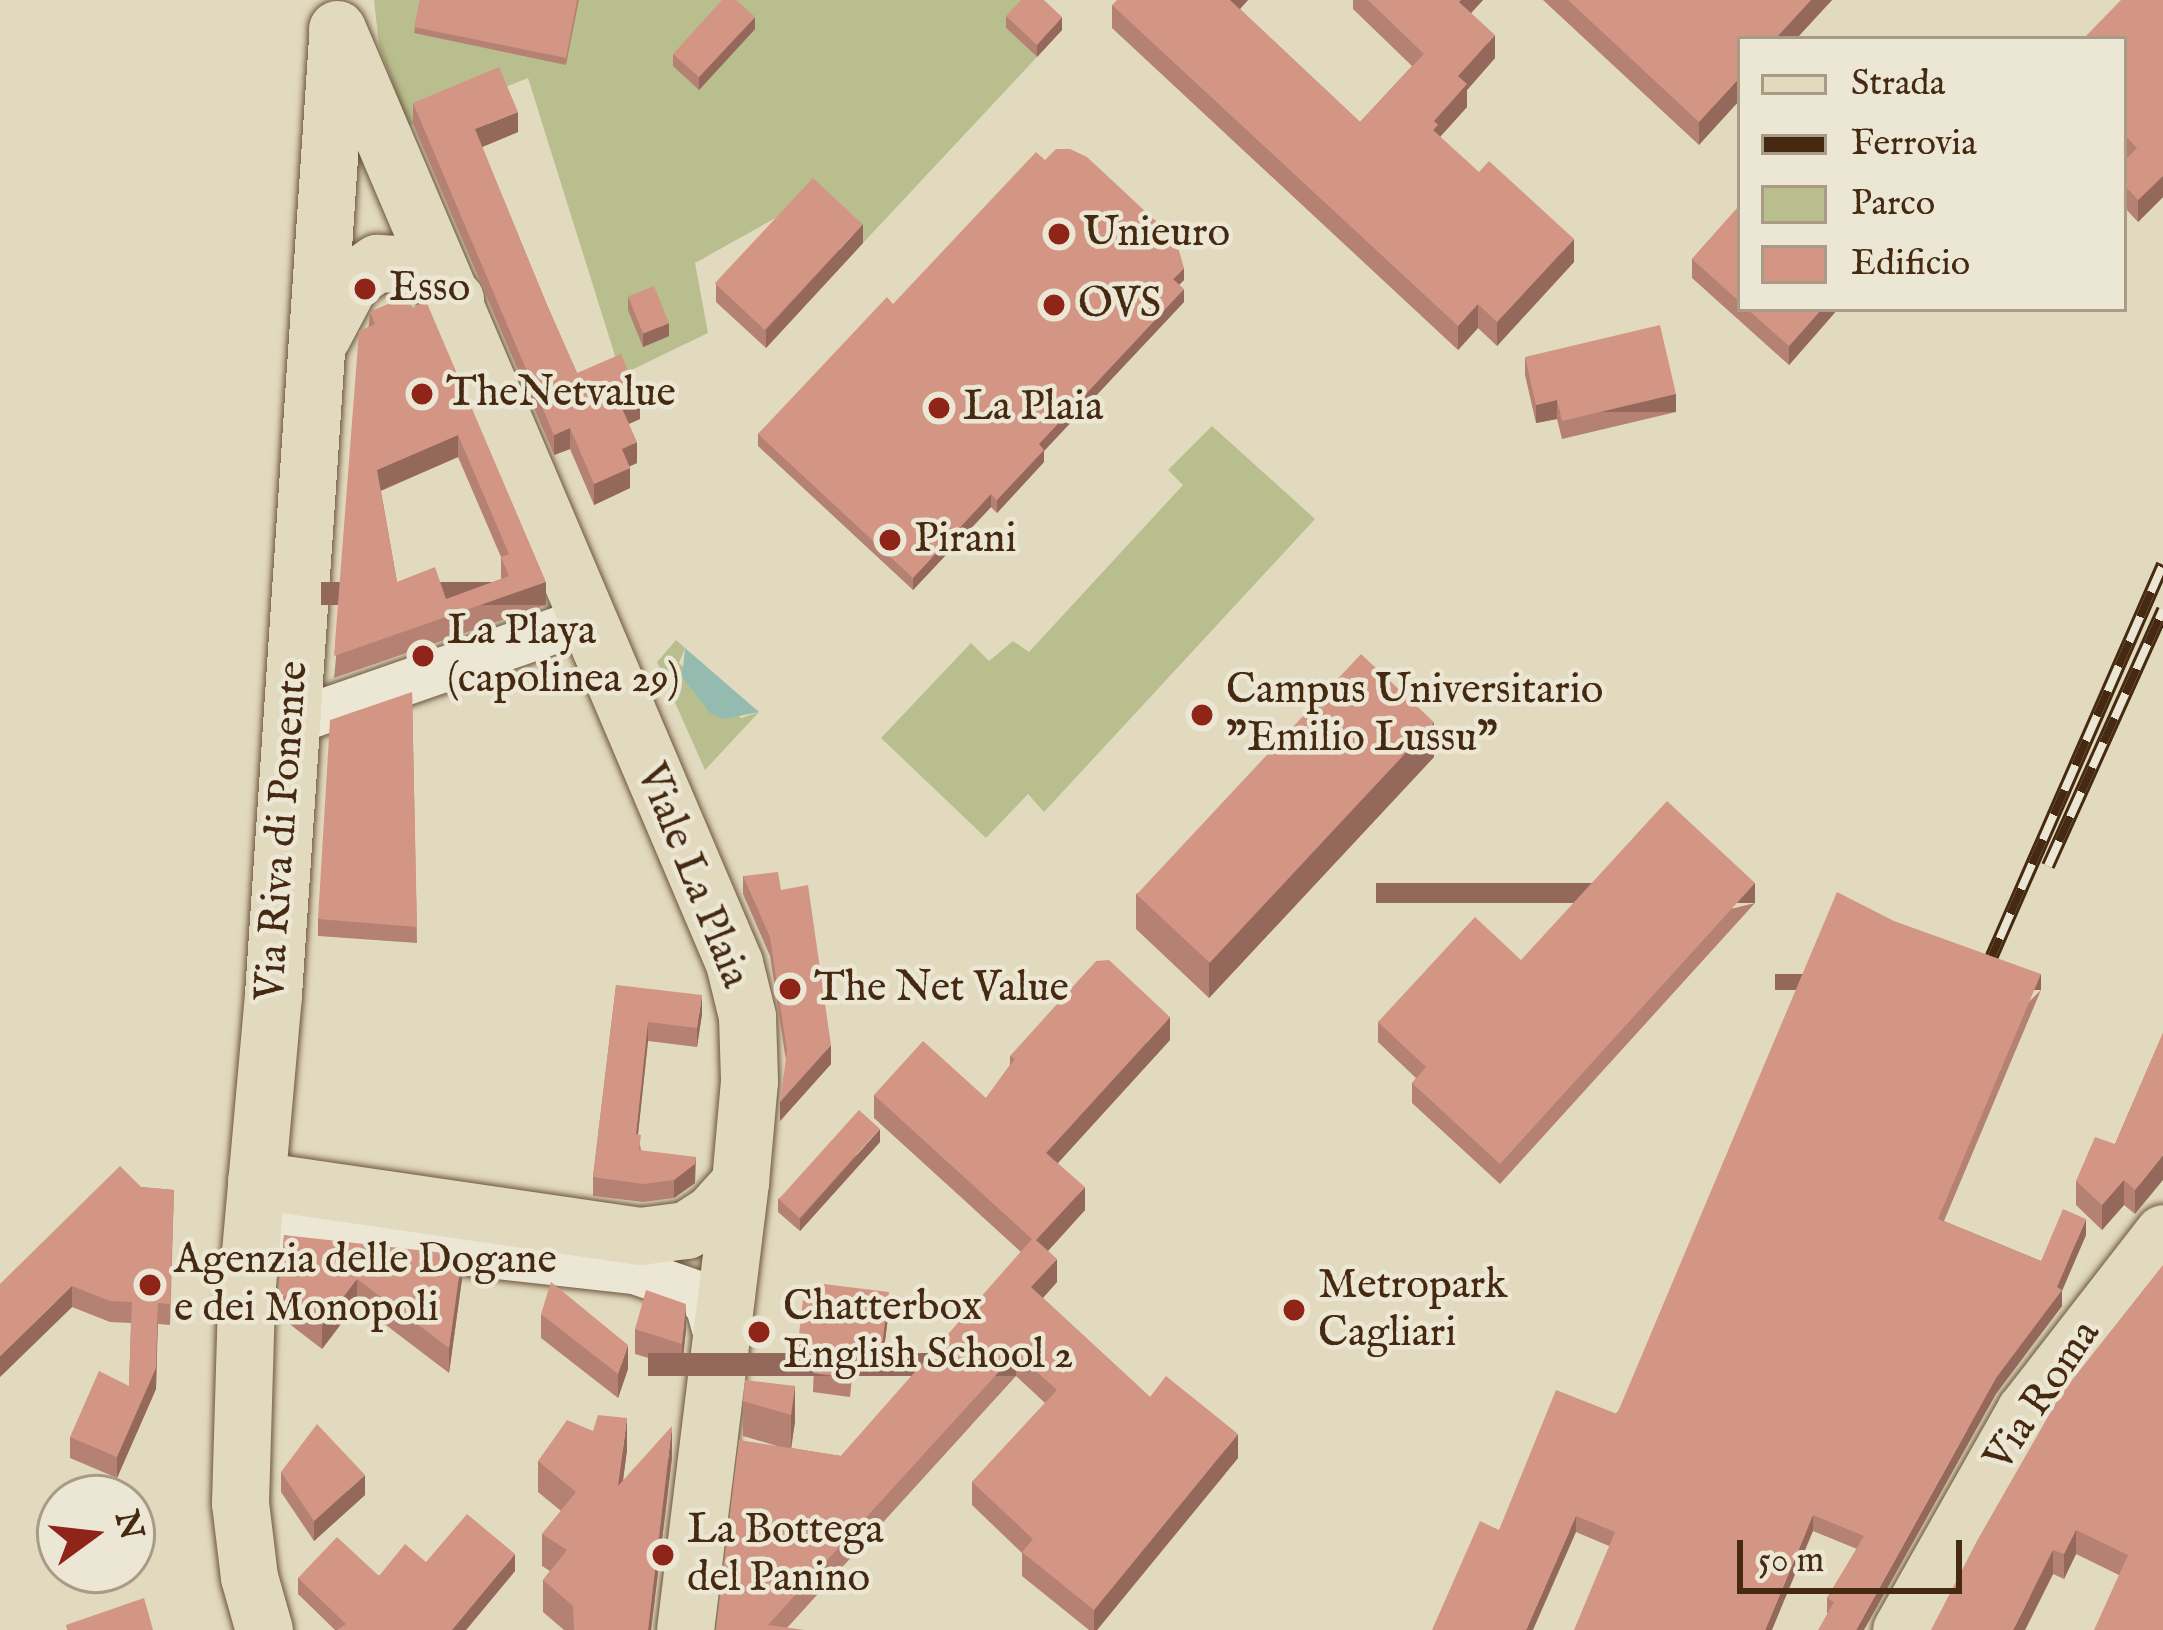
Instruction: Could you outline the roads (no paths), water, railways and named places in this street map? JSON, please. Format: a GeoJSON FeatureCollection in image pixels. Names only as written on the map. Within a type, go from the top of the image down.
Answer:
{"type":"FeatureCollection","features":[{"type":"Feature","properties":{"kind":"main road","name":"Viale La Plaia"},"geometry":{"type":"LineString","coordinates":[[333,10],[584,620],[734,963],[747,1016],[749,1081],[740,1182],[685,1630]]}},
{"type":"Feature","properties":{"kind":"main road","name":"Via Riva di Ponente"},"geometry":{"type":"LineString","coordinates":[[264,1630],[249,1576],[240,1503],[254,1204],[327,194],[333,10]]}},
{"type":"Feature","properties":{"kind":"main road"},"geometry":{"type":"LineString","coordinates":[[327,194],[347,221],[367,227],[394,214],[403,183]]}},
{"type":"Feature","properties":{"kind":"main road","name":"Viale La Plaia"},"geometry":{"type":"LineString","coordinates":[[314,349],[351,281],[377,263],[400,260],[420,265],[455,299]]}},
{"type":"Feature","properties":{"kind":"main road"},"geometry":{"type":"LineString","coordinates":[[254,1204],[640,1236],[686,1230],[712,1213],[740,1182]]}},
{"type":"Feature","properties":{"kind":"main road","name":"Via Roma"},"geometry":{"type":"LineString","coordinates":[[1900,1630],[2025,1411],[2163,1233]]}},
{"type":"Feature","properties":{"kind":"street"},"geometry":{"type":"LineString","coordinates":[[291,722],[584,620]]}},
{"type":"Feature","properties":{"kind":"street"},"geometry":{"type":"LineString","coordinates":[[254,1204],[634,1271],[697,1293],[708,1307],[721,1353]]}},
{"type":"Feature","properties":{"kind":"water"},"geometry":{"type":"Polygon","coordinates":[[[685,648],[759,712],[724,719],[711,714],[682,677],[685,648]]]}},
{"type":"Feature","properties":{"kind":"railway"},"geometry":{"type":"LineString","coordinates":[[1978,988],[2163,565]]}},
{"type":"Feature","properties":{"kind":"railway"},"geometry":{"type":"LineString","coordinates":[[2048,866],[2163,610]]}},
{"type":"Feature","properties":{"kind":"place","name":"Unieuro"},"geometry":{"type":"Point","coordinates":[1059,234]}},
{"type":"Feature","properties":{"kind":"place","name":"Esso"},"geometry":{"type":"Point","coordinates":[365,289]}},
{"type":"Feature","properties":{"kind":"place","name":"OVS"},"geometry":{"type":"Point","coordinates":[1054,305]}},
{"type":"Feature","properties":{"kind":"place","name":"TheNetvalue"},"geometry":{"type":"Point","coordinates":[422,394]}},
{"type":"Feature","properties":{"kind":"place","name":"La Plaia"},"geometry":{"type":"Point","coordinates":[939,408]}},
{"type":"Feature","properties":{"kind":"place","name":"Pirani"},"geometry":{"type":"Point","coordinates":[890,540]}},
{"type":"Feature","properties":{"kind":"place","name":"La Playa (capolinea 29)"},"geometry":{"type":"Point","coordinates":[423,656]}},
{"type":"Feature","properties":{"kind":"place","name":"Campus Universitario \"Emilio Lussu\""},"geometry":{"type":"Point","coordinates":[1202,715]}},
{"type":"Feature","properties":{"kind":"place","name":"The Net Value"},"geometry":{"type":"Point","coordinates":[790,989]}},
{"type":"Feature","properties":{"kind":"place","name":"Agenzia delle Dogane e dei Monopoli"},"geometry":{"type":"Point","coordinates":[150,1285]}},
{"type":"Feature","properties":{"kind":"place","name":"Metropark Cagliari"},"geometry":{"type":"Point","coordinates":[1294,1310]}},
{"type":"Feature","properties":{"kind":"place","name":"Chatterbox English School 2"},"geometry":{"type":"Point","coordinates":[759,1332]}},
{"type":"Feature","properties":{"kind":"place","name":"La Bottega del Panino"},"geometry":{"type":"Point","coordinates":[663,1555]}}]}
